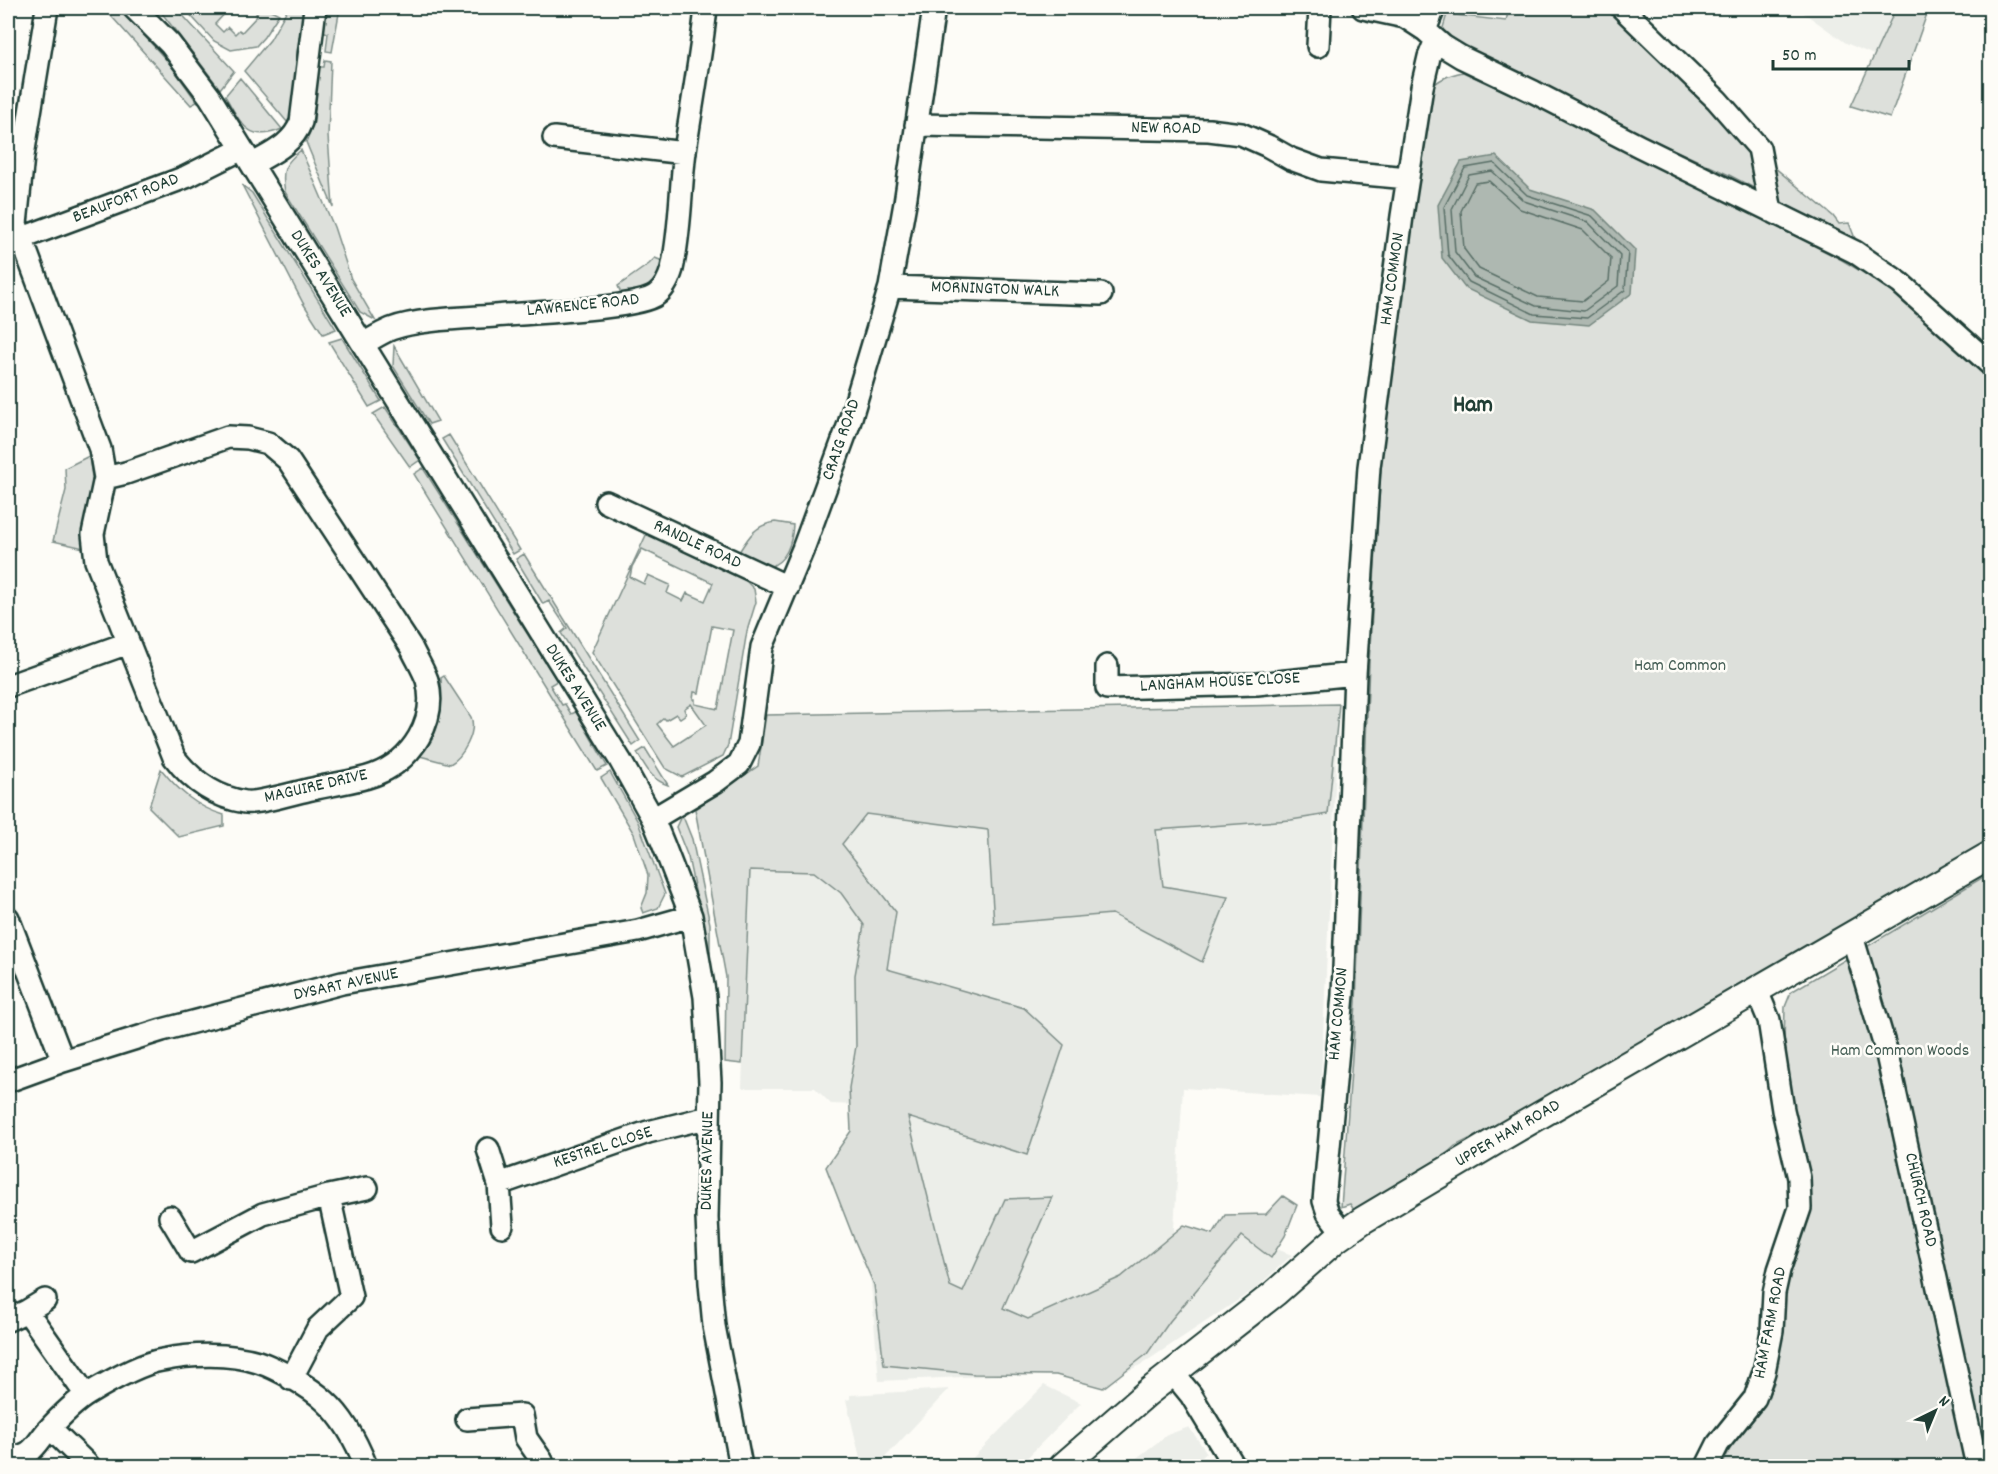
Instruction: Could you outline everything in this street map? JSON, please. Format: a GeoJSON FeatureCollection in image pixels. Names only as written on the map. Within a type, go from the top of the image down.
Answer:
{"type":"FeatureCollection","features":[{"type":"Feature","properties":{"kind":"main road","name":"UPPER HAM ROAD"},"geometry":{"type":"LineString","coordinates":[[1063,1467],[1119,1416],[1282,1287],[1342,1233],[1990,855]]}},
{"type":"Feature","properties":{"kind":"street","name":"MAGUIRE DRIVE"},"geometry":{"type":"LineString","coordinates":[[47,8],[23,156],[14,242],[68,367],[100,449],[105,478],[93,534],[96,561],[174,757],[186,773],[203,787],[225,797],[247,803],[374,775],[400,761],[425,727],[429,707],[427,681],[411,647],[288,460],[268,443],[248,438],[228,437],[126,473],[105,478]]}},
{"type":"Feature","properties":{"kind":"street","name":"DUKES AVENUE"},"geometry":{"type":"LineString","coordinates":[[134,8],[170,44],[194,74],[620,760],[653,819],[691,916],[705,997],[710,1082],[707,1218],[714,1326],[741,1467]]}},
{"type":"Feature","properties":{"kind":"street","name":"BEAUFORT ROAD"},"geometry":{"type":"LineString","coordinates":[[14,242],[186,177],[283,146],[297,132],[301,122],[315,8]]}},
{"type":"Feature","properties":{"kind":"street","name":"LAWRENCE ROAD"},"geometry":{"type":"LineString","coordinates":[[363,344],[392,329],[406,325],[614,305],[643,301],[656,296],[666,286],[672,269],[678,232],[685,153],[702,51],[706,8]]}},
{"type":"Feature","properties":{"kind":"street","name":"CRAIG ROAD"},"geometry":{"type":"LineString","coordinates":[[653,819],[715,782],[739,764],[749,744],[762,646],[788,588],[849,424],[890,287],[934,8]]}},
{"type":"Feature","properties":{"kind":"street"},"geometry":{"type":"LineString","coordinates":[[1318,46],[1320,8]]}},
{"type":"Feature","properties":{"kind":"street"},"geometry":{"type":"LineString","coordinates":[[1363,8],[1405,17],[1461,57],[1868,260],[1900,283],[1990,364]]}},
{"type":"Feature","properties":{"kind":"street","name":"HAM COMMON"},"geometry":{"type":"LineString","coordinates":[[1342,1233],[1328,1214],[1324,1201],[1343,995],[1355,674],[1369,466],[1384,346],[1434,8]]}},
{"type":"Feature","properties":{"kind":"street"},"geometry":{"type":"LineString","coordinates":[[1622,8],[1717,100],[1766,152],[1772,211]]}},
{"type":"Feature","properties":{"kind":"street","name":"NEW ROAD"},"geometry":{"type":"LineString","coordinates":[[916,125],[1209,130],[1241,134],[1291,159],[1321,170],[1408,178]]}},
{"type":"Feature","properties":{"kind":"street"},"geometry":{"type":"LineString","coordinates":[[554,138],[685,153]]}},
{"type":"Feature","properties":{"kind":"street","name":"MORNINGTON WALK"},"geometry":{"type":"LineString","coordinates":[[890,287],[1101,294]]}},
{"type":"Feature","properties":{"kind":"street","name":"RANDLE ROAD"},"geometry":{"type":"LineString","coordinates":[[606,502],[788,588]]}},
{"type":"Feature","properties":{"kind":"street"},"geometry":{"type":"LineString","coordinates":[[8,686],[128,643]]}},
{"type":"Feature","properties":{"kind":"street","name":"LANGHAM HOUSE CLOSE"},"geometry":{"type":"LineString","coordinates":[[1107,666],[1107,688],[1257,684],[1355,674]]}},
{"type":"Feature","properties":{"kind":"street","name":"DYSART AVENUE"},"geometry":{"type":"LineString","coordinates":[[8,1081],[162,1030],[342,983],[638,931],[691,916]]}},
{"type":"Feature","properties":{"kind":"street"},"geometry":{"type":"LineString","coordinates":[[8,918],[63,1061]]}},
{"type":"Feature","properties":{"kind":"street","name":"CHURCH ROAD"},"geometry":{"type":"LineString","coordinates":[[1852,936],[1886,1050],[1977,1467]]}},
{"type":"Feature","properties":{"kind":"street","name":"HAM FARM ROAD"},"geometry":{"type":"LineString","coordinates":[[1707,1467],[1718,1443],[1755,1398],[1764,1372],[1773,1331],[1774,1293],[1779,1270],[1800,1208],[1799,1178],[1783,1110],[1769,1020],[1757,991]]}},
{"type":"Feature","properties":{"kind":"street","name":"KESTREL CLOSE"},"geometry":{"type":"LineString","coordinates":[[499,1184],[648,1132],[709,1117]]}},
{"type":"Feature","properties":{"kind":"street"},"geometry":{"type":"LineString","coordinates":[[488,1149],[499,1184],[502,1227]]}},
{"type":"Feature","properties":{"kind":"street"},"geometry":{"type":"LineString","coordinates":[[170,1217],[191,1252],[263,1214],[367,1188]]}},
{"type":"Feature","properties":{"kind":"street"},"geometry":{"type":"LineString","coordinates":[[291,1379],[318,1328],[351,1297],[329,1196]]}},
{"type":"Feature","properties":{"kind":"street"},"geometry":{"type":"LineString","coordinates":[[8,1320],[36,1305],[86,1395]]}},
{"type":"Feature","properties":{"kind":"street"},"geometry":{"type":"LineString","coordinates":[[8,1459],[28,1454],[50,1428],[86,1395],[141,1367],[161,1360],[205,1356],[258,1362],[304,1385],[326,1401],[345,1424],[358,1446],[366,1467]]}},
{"type":"Feature","properties":{"kind":"street"},"geometry":{"type":"LineString","coordinates":[[1173,1373],[1191,1395],[1234,1467]]}},
{"type":"Feature","properties":{"kind":"street"},"geometry":{"type":"LineString","coordinates":[[467,1419],[522,1415],[526,1438],[542,1461],[542,1467]]}},
{"type":"Feature","properties":{"kind":"street"},"geometry":{"type":"LineString","coordinates":[[50,1428],[88,1467]]}},
{"type":"Feature","properties":{"kind":"shaded area"},"geometry":{"type":"Polygon","coordinates":[[[1797,8],[1910,8],[1890,62],[1846,43],[1797,8]]]}},
{"type":"Feature","properties":{"kind":"shaded area"},"geometry":{"type":"Polygon","coordinates":[[[1339,704],[1320,1097],[1183,1088],[1174,1228],[1185,1298],[1240,1235],[1292,1255],[1255,1289],[1142,1364],[1128,1371],[1121,1365],[1098,1385],[1045,1373],[879,1381],[856,1105],[831,1104],[815,1088],[742,1088],[750,870],[766,715],[1339,704]]]}},
{"type":"Feature","properties":{"kind":"shaded area"},"geometry":{"type":"Polygon","coordinates":[[[1044,1385],[1081,1403],[1019,1466],[965,1466],[1044,1385]]]}},
{"type":"Feature","properties":{"kind":"shaded area"},"geometry":{"type":"Polygon","coordinates":[[[949,1389],[877,1466],[862,1466],[846,1400],[850,1399],[850,1395],[949,1389]]]}},
{"type":"Feature","properties":{"kind":"shaded area"},"geometry":{"type":"Polygon","coordinates":[[[1189,1427],[1207,1453],[1190,1466],[1126,1466],[1167,1435],[1189,1427]]]}},
{"type":"Feature","properties":{"kind":"green space"},"geometry":{"type":"Polygon","coordinates":[[[104,8],[119,8],[170,64],[197,102],[191,105],[104,8]]]}},
{"type":"Feature","properties":{"kind":"green space"},"geometry":{"type":"Polygon","coordinates":[[[158,8],[176,8],[234,71],[220,89],[158,8]]]}},
{"type":"Feature","properties":{"kind":"green space"},"geometry":{"type":"Polygon","coordinates":[[[184,8],[230,8],[215,24],[223,32],[228,27],[235,34],[239,30],[242,32],[257,16],[258,12],[253,8],[267,8],[279,14],[256,46],[231,50],[214,41],[184,8]]]}},
{"type":"Feature","properties":{"kind":"green space"},"geometry":{"type":"Polygon","coordinates":[[[288,8],[304,8],[297,52],[293,109],[288,123],[244,71],[270,40],[288,8]]]}},
{"type":"Feature","properties":{"kind":"green space"},"geometry":{"type":"Polygon","coordinates":[[[327,8],[340,8],[332,52],[326,51],[328,33],[322,31],[327,8]]]}},
{"type":"Feature","properties":{"kind":"green space"},"geometry":{"type":"Polygon","coordinates":[[[1509,8],[1609,8],[1701,95],[1738,137],[1833,216],[1839,224],[1849,223],[1856,241],[1729,175],[1505,72],[1448,39],[1442,31],[1447,14],[1506,21],[1509,8]]]}},
{"type":"Feature","properties":{"kind":"green space"},"geometry":{"type":"Polygon","coordinates":[[[1896,8],[1929,8],[1890,118],[1851,106],[1896,8]]]}},
{"type":"Feature","properties":{"kind":"green space"},"geometry":{"type":"Polygon","coordinates":[[[325,60],[331,61],[328,136],[333,207],[306,142],[314,122],[318,67],[324,67],[325,60]]]}},
{"type":"Feature","properties":{"kind":"green space","name":"Ham Common"},"geometry":{"type":"Polygon","coordinates":[[[1463,72],[1592,132],[1842,260],[1894,291],[1990,378],[1990,844],[1605,1070],[1455,1146],[1445,1155],[1354,1210],[1350,1204],[1341,1207],[1356,1003],[1369,663],[1384,419],[1429,90],[1444,78],[1463,72]]]}},
{"type":"Feature","properties":{"kind":"green space"},"geometry":{"type":"Polygon","coordinates":[[[240,78],[282,129],[261,134],[246,128],[241,122],[225,96],[240,78]]]}},
{"type":"Feature","properties":{"kind":"green space"},"geometry":{"type":"Polygon","coordinates":[[[301,150],[334,227],[351,279],[375,320],[360,312],[285,192],[283,178],[285,168],[301,150]]]}},
{"type":"Feature","properties":{"kind":"green space"},"geometry":{"type":"Polygon","coordinates":[[[242,185],[252,193],[336,329],[323,334],[303,303],[242,185]]]}},
{"type":"Feature","properties":{"kind":"green space"},"geometry":{"type":"Polygon","coordinates":[[[655,258],[665,262],[655,286],[622,296],[618,286],[655,258]]]}},
{"type":"Feature","properties":{"kind":"green space"},"geometry":{"type":"Polygon","coordinates":[[[342,338],[381,401],[369,407],[329,342],[342,338]]]}},
{"type":"Feature","properties":{"kind":"green space"},"geometry":{"type":"Polygon","coordinates":[[[394,346],[438,421],[429,424],[393,366],[394,346]]]}},
{"type":"Feature","properties":{"kind":"green space"},"geometry":{"type":"Polygon","coordinates":[[[385,407],[420,460],[410,467],[373,414],[385,407]]]}},
{"type":"Feature","properties":{"kind":"green space"},"geometry":{"type":"Polygon","coordinates":[[[449,435],[520,550],[513,554],[442,439],[449,435]]]}},
{"type":"Feature","properties":{"kind":"green space"},"geometry":{"type":"Polygon","coordinates":[[[89,456],[92,477],[91,496],[84,521],[84,548],[53,541],[66,490],[65,468],[89,456]]]}},
{"type":"Feature","properties":{"kind":"green space"},"geometry":{"type":"Polygon","coordinates":[[[423,468],[557,681],[550,685],[562,705],[565,704],[571,714],[576,712],[607,766],[597,771],[414,474],[423,468]]]}},
{"type":"Feature","properties":{"kind":"green space"},"geometry":{"type":"Polygon","coordinates":[[[768,523],[793,525],[791,539],[784,557],[768,567],[739,552],[754,532],[768,523]]]}},
{"type":"Feature","properties":{"kind":"green space"},"geometry":{"type":"Polygon","coordinates":[[[647,533],[746,581],[754,589],[756,602],[747,631],[728,745],[723,756],[682,777],[665,768],[592,652],[647,533]],[[642,549],[632,567],[630,577],[644,584],[648,575],[670,585],[667,593],[683,601],[687,593],[705,601],[713,583],[642,549]],[[712,626],[699,693],[694,692],[695,704],[718,709],[733,630],[712,626]],[[691,704],[684,709],[686,714],[680,718],[676,714],[666,720],[664,718],[657,724],[674,746],[706,725],[691,704]]]}},
{"type":"Feature","properties":{"kind":"green space"},"geometry":{"type":"Polygon","coordinates":[[[524,554],[640,741],[633,746],[561,633],[567,628],[549,601],[543,604],[516,559],[524,554]]]}},
{"type":"Feature","properties":{"kind":"green space"},"geometry":{"type":"Polygon","coordinates":[[[444,676],[471,717],[472,723],[468,744],[460,756],[450,764],[420,756],[432,739],[439,720],[442,699],[441,678],[444,676]]]}},
{"type":"Feature","properties":{"kind":"green space"},"geometry":{"type":"Polygon","coordinates":[[[1339,704],[1328,814],[1291,820],[1156,830],[1163,886],[1228,897],[1202,962],[1112,914],[994,924],[988,830],[866,814],[842,844],[896,912],[887,969],[1024,1008],[1064,1045],[1027,1155],[908,1117],[950,1286],[963,1292],[1005,1199],[1052,1197],[1003,1308],[1028,1319],[1121,1277],[1184,1225],[1213,1234],[1225,1215],[1266,1214],[1283,1196],[1297,1205],[1285,1236],[1271,1258],[1242,1236],[1170,1321],[1147,1354],[1103,1388],[1056,1375],[974,1374],[884,1365],[874,1285],[826,1167],[851,1131],[849,1088],[856,1046],[855,975],[864,925],[841,893],[814,872],[750,870],[742,1064],[725,1062],[726,977],[695,809],[758,766],[766,715],[1339,704]]]}},
{"type":"Feature","properties":{"kind":"green space"},"geometry":{"type":"Polygon","coordinates":[[[645,748],[668,785],[657,780],[643,763],[637,753],[645,748]]]}},
{"type":"Feature","properties":{"kind":"green space"},"geometry":{"type":"Polygon","coordinates":[[[161,769],[174,784],[197,803],[224,815],[224,826],[179,837],[149,807],[161,769]]]}},
{"type":"Feature","properties":{"kind":"green space"},"geometry":{"type":"Polygon","coordinates":[[[610,772],[638,822],[665,894],[658,908],[643,913],[641,908],[647,893],[648,875],[634,834],[601,778],[610,772]]]}},
{"type":"Feature","properties":{"kind":"green space"},"geometry":{"type":"Polygon","coordinates":[[[682,814],[692,839],[710,924],[710,962],[688,857],[676,827],[682,814]]]}},
{"type":"Feature","properties":{"kind":"green space","name":"Ham Common Woods"},"geometry":{"type":"Polygon","coordinates":[[[1990,873],[1990,1466],[1722,1466],[1740,1427],[1765,1403],[1774,1383],[1802,1157],[1784,1043],[1785,1007],[1791,992],[1990,873]]]}},
{"type":"Feature","properties":{"kind":"water"},"geometry":{"type":"Polygon","coordinates":[[[1496,156],[1530,189],[1595,210],[1635,250],[1632,293],[1589,325],[1532,320],[1465,288],[1442,258],[1438,205],[1461,162],[1496,156]]]}},
{"type":"Feature","properties":{"kind":"district","name":"Ham"},"geometry":{"type":"Point","coordinates":[1473,406]}}]}
